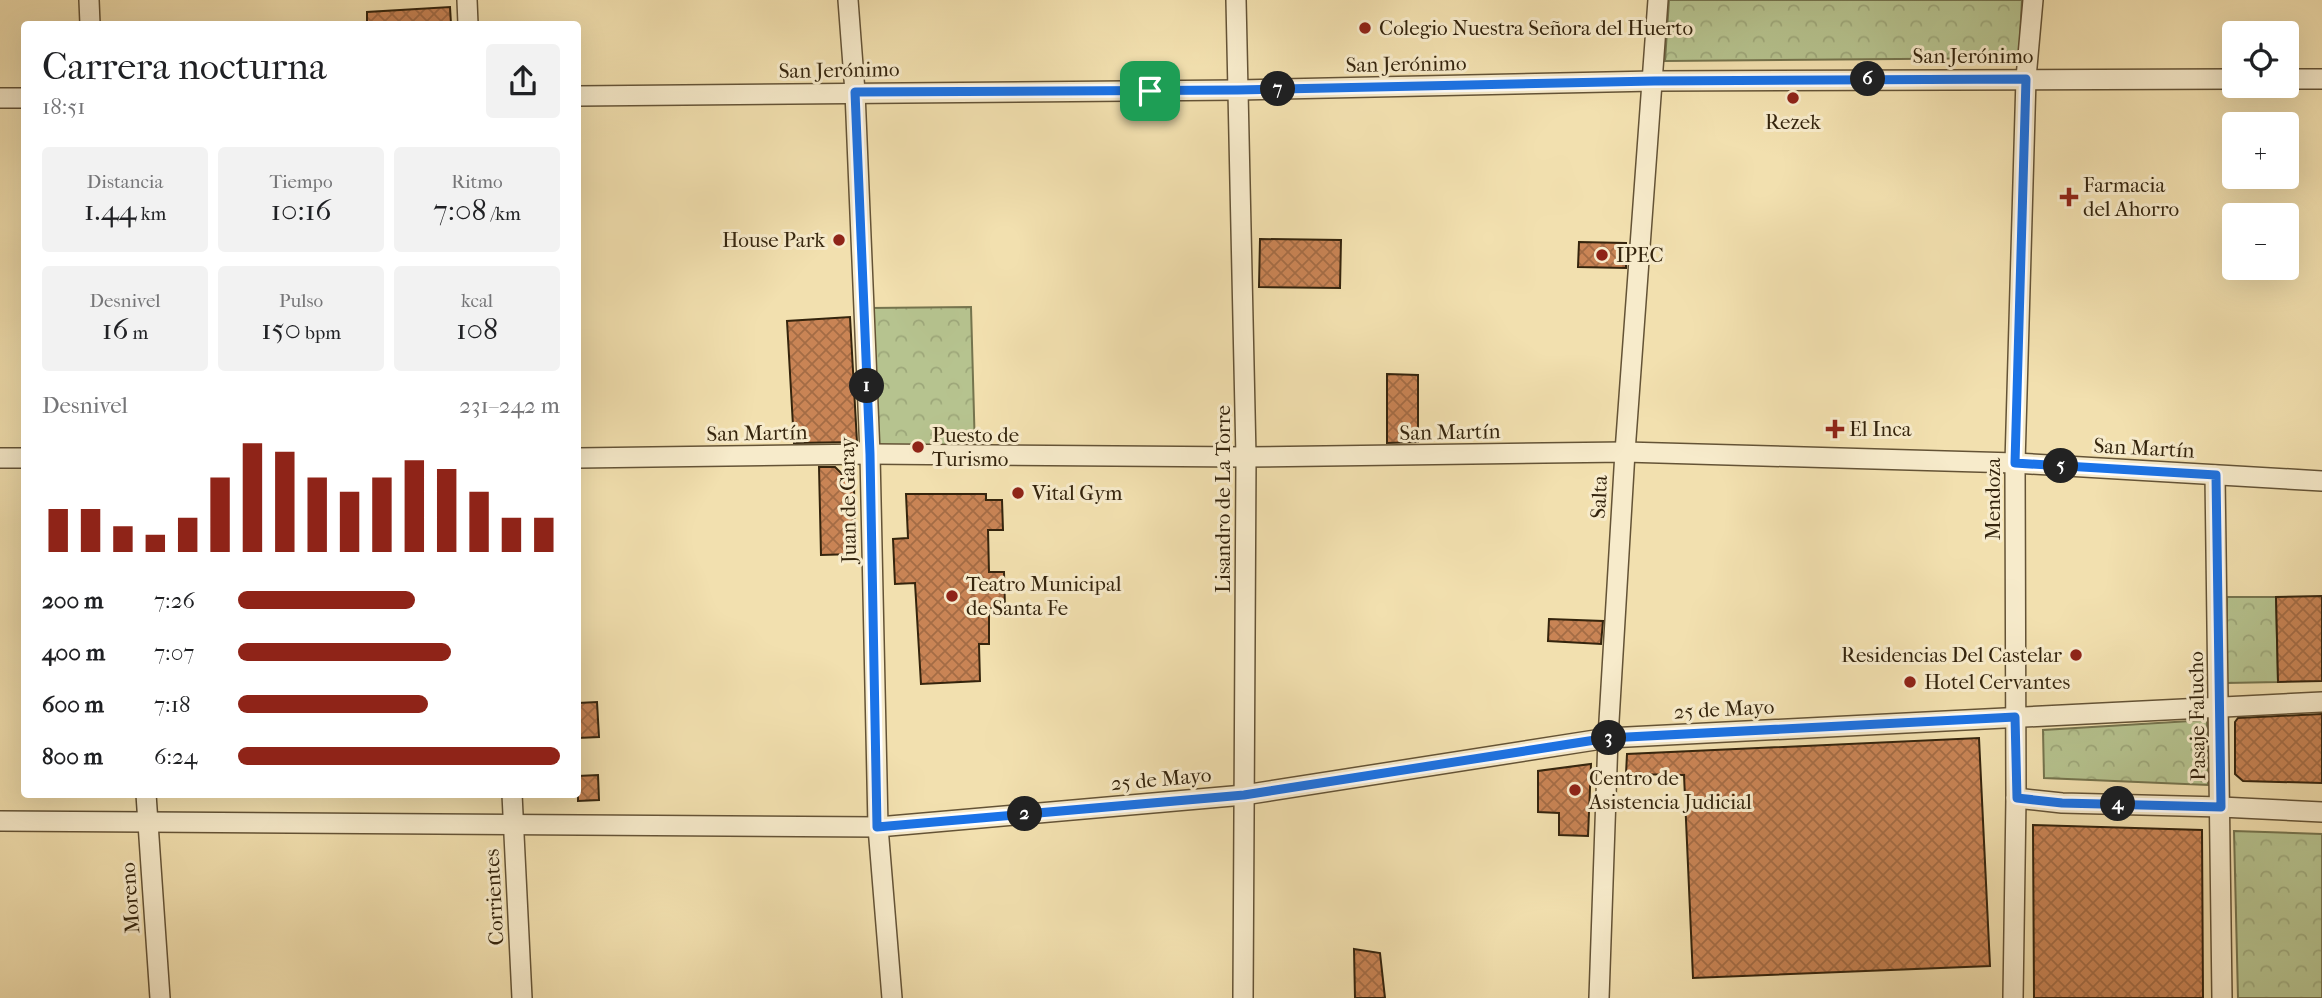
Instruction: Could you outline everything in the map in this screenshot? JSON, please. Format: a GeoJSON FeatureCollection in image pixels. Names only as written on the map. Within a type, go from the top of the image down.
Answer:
{"type":"FeatureCollection","features":[{"type":"Feature","properties":{"kind":"street"},"geometry":{"type":"LineString","coordinates":[[89,0],[90,21]]}},
{"type":"Feature","properties":{"kind":"street"},"geometry":{"type":"LineString","coordinates":[[467,0],[468,21]]}},
{"type":"Feature","properties":{"kind":"street","name":"Juan de Garay"},"geometry":{"type":"LineString","coordinates":[[848,0],[855,92],[870,454],[877,827],[892,998]]}},
{"type":"Feature","properties":{"kind":"street","name":"Lisandro de La Torre"},"geometry":{"type":"LineString","coordinates":[[1236,0],[1246,457],[1242,998]]}},
{"type":"Feature","properties":{"kind":"street","name":"Salta"},"geometry":{"type":"LineString","coordinates":[[1599,998],[1608,738],[1625,452],[1658,0]]}},
{"type":"Feature","properties":{"kind":"street","name":"Mendoza"},"geometry":{"type":"LineString","coordinates":[[2013,998],[2017,798],[2015,463],[2026,79],[2033,0]]}},
{"type":"Feature","properties":{"kind":"street","name":"San Jerónimo"},"geometry":{"type":"LineString","coordinates":[[581,96],[1238,90],[1654,81],[2222,79]]}},
{"type":"Feature","properties":{"kind":"street"},"geometry":{"type":"LineString","coordinates":[[2299,79],[2322,79]]}},
{"type":"Feature","properties":{"kind":"street"},"geometry":{"type":"LineString","coordinates":[[0,98],[21,98]]}},
{"type":"Feature","properties":{"kind":"street","name":"San Martín"},"geometry":{"type":"LineString","coordinates":[[581,458],[870,454],[1246,457],[1625,452],[2015,463],[2322,481]]}},
{"type":"Feature","properties":{"kind":"street"},"geometry":{"type":"LineString","coordinates":[[0,458],[21,458]]}},
{"type":"Feature","properties":{"kind":"street","name":"Pasaje Falucho"},"geometry":{"type":"LineString","coordinates":[[2216,475],[2222,998]]}},
{"type":"Feature","properties":{"kind":"street","name":"25 de Mayo"},"geometry":{"type":"LineString","coordinates":[[0,821],[877,827],[1244,795],[1608,738],[2322,702]]}},
{"type":"Feature","properties":{"kind":"street","name":"Moreno"},"geometry":{"type":"LineString","coordinates":[[146,798],[160,998]]}},
{"type":"Feature","properties":{"kind":"street","name":"Corrientes"},"geometry":{"type":"LineString","coordinates":[[512,798],[523,998]]}},
{"type":"Feature","properties":{"kind":"street"},"geometry":{"type":"LineString","coordinates":[[2017,798],[2062,803],[2322,812]]}},
{"type":"Feature","properties":{"kind":"green space"},"geometry":{"type":"Polygon","coordinates":[[[1669,0],[2022,0],[2019,58],[1665,61],[1669,0]]]}},
{"type":"Feature","properties":{"kind":"green space"},"geometry":{"type":"Polygon","coordinates":[[[971,307],[975,451],[874,451],[869,308],[971,307]]]}},
{"type":"Feature","properties":{"kind":"green space"},"geometry":{"type":"Polygon","coordinates":[[[2227,597],[2276,597],[2278,682],[2227,683],[2227,597]]]}},
{"type":"Feature","properties":{"kind":"green space"},"geometry":{"type":"Polygon","coordinates":[[[2207,720],[2208,785],[2044,778],[2043,730],[2207,720]]]}},
{"type":"Feature","properties":{"kind":"green space"},"geometry":{"type":"Polygon","coordinates":[[[2234,831],[2322,834],[2322,998],[2238,998],[2234,831]]]}},
{"type":"Feature","properties":{"kind":"building"},"geometry":{"type":"Polygon","coordinates":[[[450,7],[451,21],[367,21],[367,12],[450,7]]]}},
{"type":"Feature","properties":{"kind":"building"},"geometry":{"type":"Polygon","coordinates":[[[1260,239],[1341,240],[1340,288],[1259,287],[1260,239]]]}},
{"type":"Feature","properties":{"kind":"building","name":"IPEC"},"geometry":{"type":"Polygon","coordinates":[[[1579,242],[1626,243],[1626,268],[1578,267],[1579,242]]]}},
{"type":"Feature","properties":{"kind":"building"},"geometry":{"type":"Polygon","coordinates":[[[850,317],[857,442],[794,443],[787,321],[850,317]]]}},
{"type":"Feature","properties":{"kind":"building"},"geometry":{"type":"Polygon","coordinates":[[[1387,374],[1418,375],[1418,442],[1387,443],[1387,374]]]}},
{"type":"Feature","properties":{"kind":"building"},"geometry":{"type":"Polygon","coordinates":[[[819,467],[835,467],[854,486],[855,554],[821,555],[819,467]]]}},
{"type":"Feature","properties":{"kind":"building","name":"Teatro Municipal de Santa Fe"},"geometry":{"type":"Polygon","coordinates":[[[906,494],[986,494],[986,500],[1002,500],[1003,530],[988,530],[989,572],[1004,572],[1005,608],[989,608],[989,644],[979,644],[980,681],[921,684],[915,583],[895,584],[893,539],[908,538],[906,494]]]}},
{"type":"Feature","properties":{"kind":"building"},"geometry":{"type":"Polygon","coordinates":[[[2322,596],[2322,681],[2278,682],[2276,597],[2322,596]]]}},
{"type":"Feature","properties":{"kind":"building"},"geometry":{"type":"Polygon","coordinates":[[[1549,619],[1603,621],[1601,644],[1548,641],[1549,619]]]}},
{"type":"Feature","properties":{"kind":"building"},"geometry":{"type":"Polygon","coordinates":[[[597,702],[599,737],[581,738],[581,703],[597,702]]]}},
{"type":"Feature","properties":{"kind":"building"},"geometry":{"type":"Polygon","coordinates":[[[2322,714],[2322,783],[2243,781],[2235,774],[2235,722],[2238,718],[2322,714]]]}},
{"type":"Feature","properties":{"kind":"building"},"geometry":{"type":"Polygon","coordinates":[[[1979,738],[1990,966],[1693,978],[1684,775],[1626,774],[1627,754],[1979,738]]]}},
{"type":"Feature","properties":{"kind":"building","name":"Centro de Asistencia Judicial"},"geometry":{"type":"Polygon","coordinates":[[[1591,764],[1588,836],[1559,835],[1559,813],[1538,812],[1538,771],[1591,764]]]}},
{"type":"Feature","properties":{"kind":"building"},"geometry":{"type":"Polygon","coordinates":[[[598,775],[599,800],[578,801],[578,798],[581,798],[581,776],[598,775]]]}},
{"type":"Feature","properties":{"kind":"building"},"geometry":{"type":"Polygon","coordinates":[[[2033,825],[2202,830],[2203,998],[2034,998],[2033,825]]]}},
{"type":"Feature","properties":{"kind":"building"},"geometry":{"type":"Polygon","coordinates":[[[1354,949],[1380,953],[1385,998],[1355,998],[1354,949]]]}},
{"type":"Feature","properties":{"kind":"place","name":"Colegio Nuestra Señora del Huerto"},"geometry":{"type":"Point","coordinates":[1365,28]}},
{"type":"Feature","properties":{"kind":"place","name":"Rezek"},"geometry":{"type":"Point","coordinates":[1793,98]}},
{"type":"Feature","properties":{"kind":"place","name":"Farmacia del Ahorro"},"geometry":{"type":"Point","coordinates":[2069,197]}},
{"type":"Feature","properties":{"kind":"place","name":"House Park"},"geometry":{"type":"Point","coordinates":[839,240]}},
{"type":"Feature","properties":{"kind":"place","name":"IPEC"},"geometry":{"type":"Point","coordinates":[1602,255]}},
{"type":"Feature","properties":{"kind":"place","name":"El Inca"},"geometry":{"type":"Point","coordinates":[1835,429]}},
{"type":"Feature","properties":{"kind":"place","name":"Puesto de Turismo"},"geometry":{"type":"Point","coordinates":[918,447]}},
{"type":"Feature","properties":{"kind":"place","name":"Vital Gym"},"geometry":{"type":"Point","coordinates":[1018,493]}},
{"type":"Feature","properties":{"kind":"place","name":"Teatro Municipal de Santa Fe"},"geometry":{"type":"Point","coordinates":[952,596]}},
{"type":"Feature","properties":{"kind":"place","name":"Residencias Del Castelar"},"geometry":{"type":"Point","coordinates":[2076,655]}},
{"type":"Feature","properties":{"kind":"place","name":"Hotel Cervantes"},"geometry":{"type":"Point","coordinates":[1910,682]}},
{"type":"Feature","properties":{"kind":"place","name":"Centro de Asistencia Judicial"},"geometry":{"type":"Point","coordinates":[1575,790]}},
{"type":"Feature","properties":{"kind":"route"},"geometry":{"type":"LineString","coordinates":[[2026,79],[2015,463],[2216,475],[2221,807],[2062,803],[2017,798],[2015,717],[1608,738],[1244,795],[877,827],[870,454],[855,92],[1150,91],[1654,81],[2026,79]]}}]}
